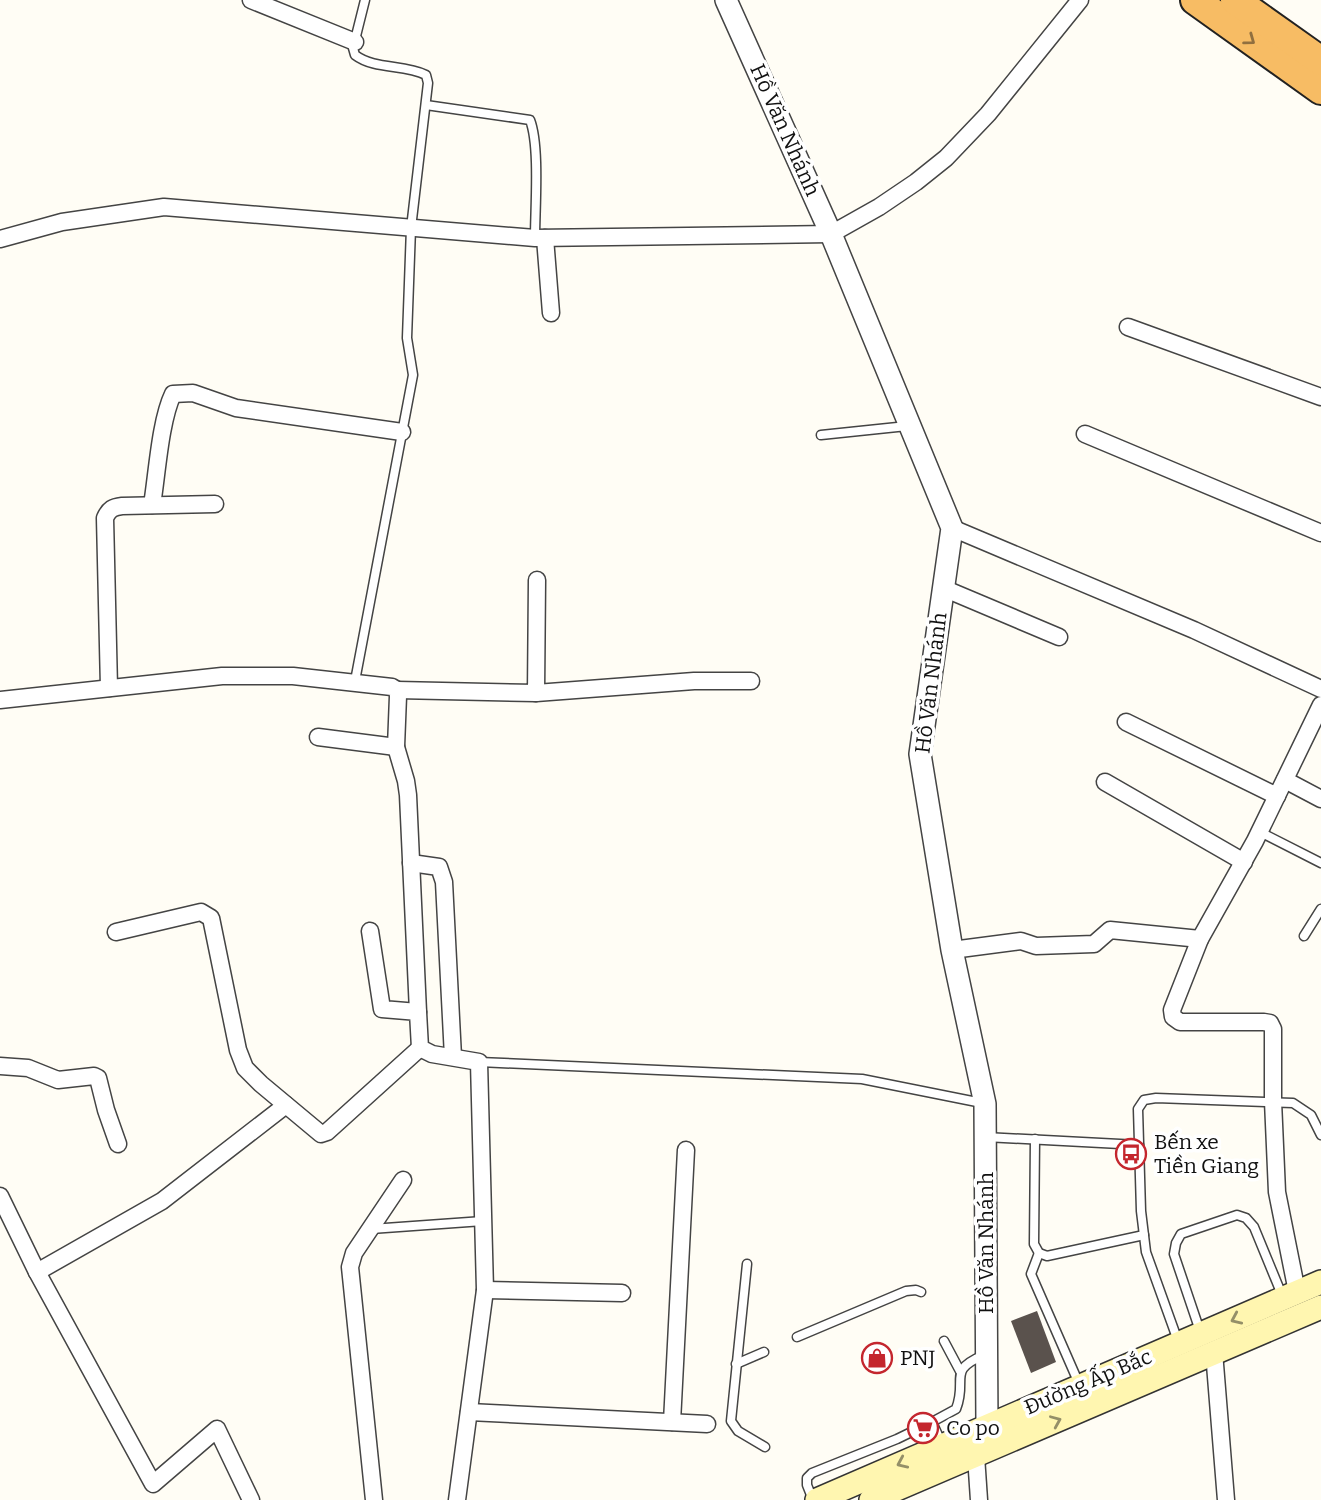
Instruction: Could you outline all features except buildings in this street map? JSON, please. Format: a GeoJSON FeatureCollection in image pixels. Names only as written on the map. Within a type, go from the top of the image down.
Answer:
{"type":"FeatureCollection","features":[{"type":"Feature","properties":{"kind":"highway"},"geometry":{"type":"LineString","coordinates":[[1195,0],[1321,90]]}},
{"type":"Feature","properties":{"kind":"highway"},"geometry":{"type":"LineString","coordinates":[[1236,0],[1321,61]]}},
{"type":"Feature","properties":{"kind":"main road","name":"Đường Ấp Bắc"},"geometry":{"type":"LineString","coordinates":[[871,1500],[1150,1381],[1290,1295],[1321,1282]]}},
{"type":"Feature","properties":{"kind":"main road","name":"Đường Ấp Bắc"},"geometry":{"type":"LineString","coordinates":[[815,1500],[1179,1343],[1208,1343],[1321,1307]]}},
{"type":"Feature","properties":{"kind":"main road"},"geometry":{"type":"LineString","coordinates":[[1143,1359],[1150,1381]]}},
{"type":"Feature","properties":{"kind":"street"},"geometry":{"type":"LineString","coordinates":[[251,0],[355,42]]}},
{"type":"Feature","properties":{"kind":"street","name":"Hồ Văn Nhánh"},"geometry":{"type":"LineString","coordinates":[[726,0],[831,234],[952,528],[920,754],[952,950],[985,1104],[985,1452]]}},
{"type":"Feature","properties":{"kind":"street"},"geometry":{"type":"LineString","coordinates":[[0,239],[62,222],[164,207],[540,238],[831,234],[888,201],[947,158],[988,114],[1080,0]]}},
{"type":"Feature","properties":{"kind":"street"},"geometry":{"type":"LineString","coordinates":[[540,238],[551,313]]}},
{"type":"Feature","properties":{"kind":"street"},"geometry":{"type":"LineString","coordinates":[[1128,327],[1321,397]]}},
{"type":"Feature","properties":{"kind":"street"},"geometry":{"type":"LineString","coordinates":[[152,505],[170,400],[173,394],[178,392],[204,396],[224,405],[244,409],[402,432]]}},
{"type":"Feature","properties":{"kind":"street"},"geometry":{"type":"LineString","coordinates":[[1085,434],[1321,533]]}},
{"type":"Feature","properties":{"kind":"street"},"geometry":{"type":"LineString","coordinates":[[109,688],[105,518],[108,512],[113,507],[215,504]]}},
{"type":"Feature","properties":{"kind":"street"},"geometry":{"type":"LineString","coordinates":[[952,528],[1194,630],[1321,689]]}},
{"type":"Feature","properties":{"kind":"street"},"geometry":{"type":"LineString","coordinates":[[536,693],[537,580]]}},
{"type":"Feature","properties":{"kind":"street"},"geometry":{"type":"LineString","coordinates":[[943,588],[1059,637]]}},
{"type":"Feature","properties":{"kind":"street"},"geometry":{"type":"LineString","coordinates":[[0,700],[222,676],[293,676],[355,681],[397,690],[536,693],[694,681],[751,681]]}},
{"type":"Feature","properties":{"kind":"street"},"geometry":{"type":"LineString","coordinates":[[397,690],[396,747],[406,781],[420,1048]]}},
{"type":"Feature","properties":{"kind":"street"},"geometry":{"type":"LineString","coordinates":[[1290,1295],[1277,1192],[1273,1030],[1270,1023],[1180,1022],[1173,1017],[1172,1010],[1200,939],[1260,832],[1321,705]]}},
{"type":"Feature","properties":{"kind":"street"},"geometry":{"type":"LineString","coordinates":[[1126,722],[1277,796]]}},
{"type":"Feature","properties":{"kind":"street"},"geometry":{"type":"LineString","coordinates":[[318,737],[396,747]]}},
{"type":"Feature","properties":{"kind":"street"},"geometry":{"type":"LineString","coordinates":[[1285,780],[1321,799]]}},
{"type":"Feature","properties":{"kind":"street"},"geometry":{"type":"LineString","coordinates":[[1105,782],[1244,862]]}},
{"type":"Feature","properties":{"kind":"street"},"geometry":{"type":"LineString","coordinates":[[411,863],[439,867],[444,882],[453,1057]]}},
{"type":"Feature","properties":{"kind":"street"},"geometry":{"type":"LineString","coordinates":[[116,932],[201,912],[211,918],[245,1068],[321,1134],[327,1132],[420,1048]]}},
{"type":"Feature","properties":{"kind":"street"},"geometry":{"type":"LineString","coordinates":[[952,950],[1021,941],[1036,946],[1094,944],[1110,930],[1200,939]]}},
{"type":"Feature","properties":{"kind":"street"},"geometry":{"type":"LineString","coordinates":[[370,931],[382,1009],[418,1012]]}},
{"type":"Feature","properties":{"kind":"street"},"geometry":{"type":"LineString","coordinates":[[420,1048],[432,1054],[479,1062],[485,1290],[457,1500]]}},
{"type":"Feature","properties":{"kind":"street"},"geometry":{"type":"LineString","coordinates":[[0,1066],[28,1068],[58,1080],[94,1076],[98,1078],[118,1144]]}},
{"type":"Feature","properties":{"kind":"street"},"geometry":{"type":"LineString","coordinates":[[37,1272],[162,1202],[286,1105]]}},
{"type":"Feature","properties":{"kind":"street"},"geometry":{"type":"LineString","coordinates":[[672,1422],[686,1150]]}},
{"type":"Feature","properties":{"kind":"street"},"geometry":{"type":"LineString","coordinates":[[374,1500],[350,1267],[354,1253],[403,1180]]}},
{"type":"Feature","properties":{"kind":"street"},"geometry":{"type":"LineString","coordinates":[[0,1196],[37,1272],[153,1484],[217,1429],[251,1500]]}},
{"type":"Feature","properties":{"kind":"street"},"geometry":{"type":"LineString","coordinates":[[485,1290],[622,1293]]}},
{"type":"Feature","properties":{"kind":"street"},"geometry":{"type":"LineString","coordinates":[[1208,1343],[1226,1500]]}},
{"type":"Feature","properties":{"kind":"street"},"geometry":{"type":"LineString","coordinates":[[469,1412],[707,1424]]}},
{"type":"Feature","properties":{"kind":"street"},"geometry":{"type":"LineString","coordinates":[[979,1500],[985,1452]]}},
{"type":"Feature","properties":{"kind":"lane"},"geometry":{"type":"LineString","coordinates":[[355,681],[413,374],[407,338],[411,229],[428,83],[426,75],[417,71],[364,62],[355,55],[355,42],[365,0]]}},
{"type":"Feature","properties":{"kind":"lane"},"geometry":{"type":"LineString","coordinates":[[426,105],[530,120],[533,130],[540,238]]}},
{"type":"Feature","properties":{"kind":"lane"},"geometry":{"type":"LineString","coordinates":[[821,435],[909,425]]}},
{"type":"Feature","properties":{"kind":"lane"},"geometry":{"type":"LineString","coordinates":[[1260,832],[1321,863]]}},
{"type":"Feature","properties":{"kind":"lane"},"geometry":{"type":"LineString","coordinates":[[1304,936],[1321,909]]}},
{"type":"Feature","properties":{"kind":"lane"},"geometry":{"type":"LineString","coordinates":[[479,1062],[862,1079],[985,1104]]}},
{"type":"Feature","properties":{"kind":"lane"},"geometry":{"type":"LineString","coordinates":[[1179,1343],[1146,1252],[1141,1210],[1138,1109],[1144,1100],[1156,1098],[1293,1103],[1303,1107],[1311,1115],[1321,1135]]}},
{"type":"Feature","properties":{"kind":"lane"},"geometry":{"type":"LineString","coordinates":[[985,1137],[1139,1145]]}},
{"type":"Feature","properties":{"kind":"lane"},"geometry":{"type":"LineString","coordinates":[[1035,1139],[1034,1244],[1039,1253],[1047,1256],[1144,1234]]}},
{"type":"Feature","properties":{"kind":"lane"},"geometry":{"type":"LineString","coordinates":[[1208,1343],[1174,1254],[1175,1243],[1181,1234],[1237,1216],[1246,1218],[1254,1227],[1290,1295]]}},
{"type":"Feature","properties":{"kind":"lane"},"geometry":{"type":"LineString","coordinates":[[371,1229],[484,1221]]}},
{"type":"Feature","properties":{"kind":"lane"},"geometry":{"type":"LineString","coordinates":[[1039,1253],[1031,1274],[1080,1386]]}},
{"type":"Feature","properties":{"kind":"lane"},"geometry":{"type":"LineString","coordinates":[[747,1264],[731,1421],[738,1431],[765,1447]]}},
{"type":"Feature","properties":{"kind":"lane"},"geometry":{"type":"LineString","coordinates":[[797,1337],[906,1291],[921,1292]]}},
{"type":"Feature","properties":{"kind":"lane"},"geometry":{"type":"LineString","coordinates":[[815,1500],[804,1475],[897,1439],[956,1409],[959,1401],[960,1371],[944,1341]]}},
{"type":"Feature","properties":{"kind":"lane"},"geometry":{"type":"LineString","coordinates":[[736,1364],[764,1352]]}},
{"type":"Feature","properties":{"kind":"lane"},"geometry":{"type":"LineString","coordinates":[[960,1371],[965,1363],[987,1354]]}},
{"type":"Feature","properties":{"kind":"lane"},"geometry":{"type":"LineString","coordinates":[[932,1422],[943,1445]]}},
{"type":"Feature","properties":{"kind":"place","name":"Bến xe Tiền Giang"},"geometry":{"type":"Point","coordinates":[1131,1154]}},
{"type":"Feature","properties":{"kind":"place","name":"PNJ"},"geometry":{"type":"Point","coordinates":[877,1358]}},
{"type":"Feature","properties":{"kind":"place","name":"Co po"},"geometry":{"type":"Point","coordinates":[923,1428]}}]}
